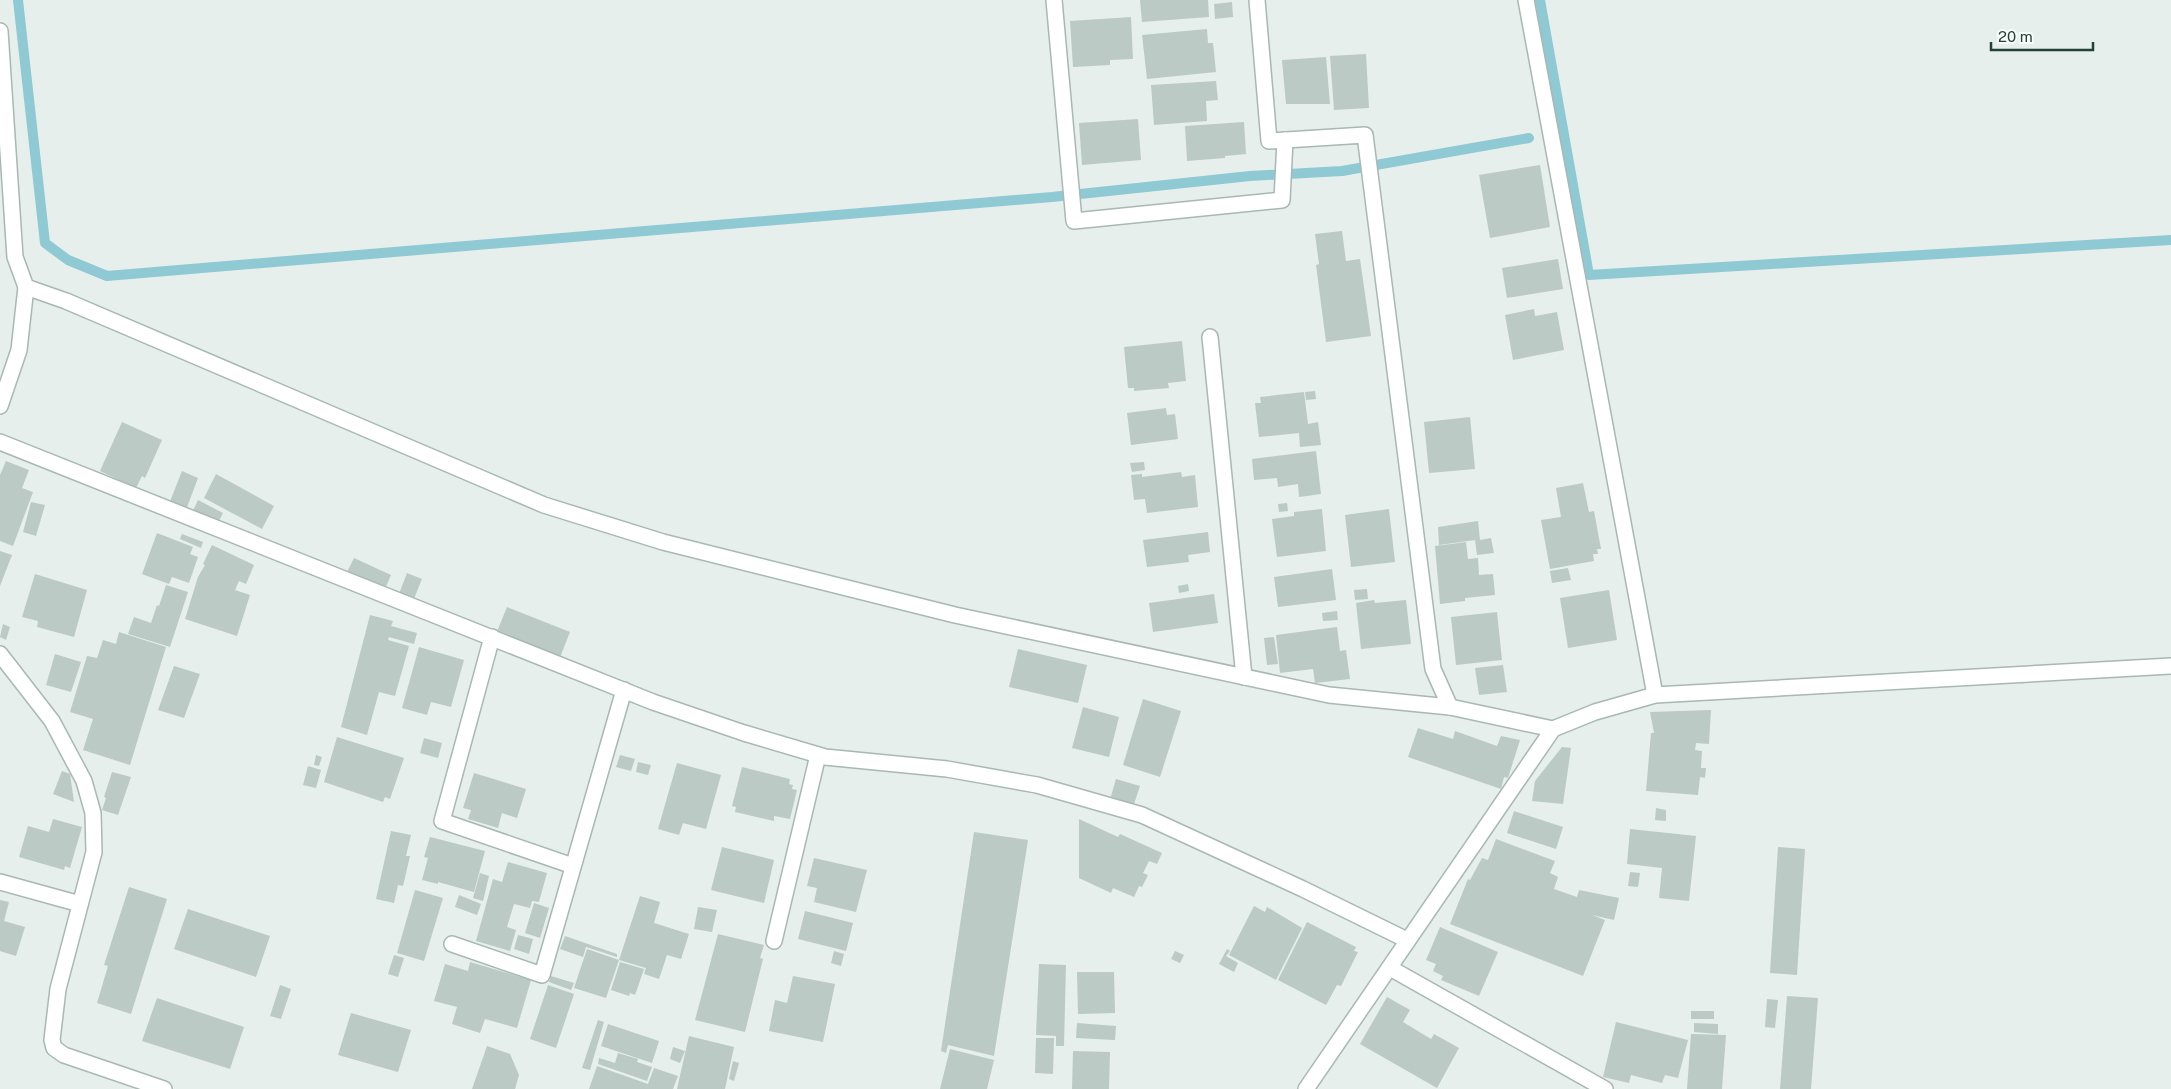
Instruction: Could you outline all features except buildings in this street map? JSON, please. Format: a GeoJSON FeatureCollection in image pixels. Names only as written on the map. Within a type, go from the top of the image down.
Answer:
{"type":"FeatureCollection","features":[{"type":"Feature","properties":{"kind":"street"},"geometry":{"type":"LineString","coordinates":[[1054,0],[1074,221],[1282,200],[1285,140]]}},
{"type":"Feature","properties":{"kind":"street"},"geometry":{"type":"LineString","coordinates":[[1257,0],[1269,140],[1365,135],[1433,669],[1450,707]]}},
{"type":"Feature","properties":{"kind":"street"},"geometry":{"type":"LineString","coordinates":[[1526,0],[1655,695]]}},
{"type":"Feature","properties":{"kind":"street"},"geometry":{"type":"LineString","coordinates":[[0,31],[15,257],[26,287],[19,350],[0,406]]}},
{"type":"Feature","properties":{"kind":"street"},"geometry":{"type":"LineString","coordinates":[[26,287],[75,305],[544,505],[663,542],[945,613],[1329,695],[1450,707],[1553,729]]}},
{"type":"Feature","properties":{"kind":"street"},"geometry":{"type":"LineString","coordinates":[[1210,337],[1244,677]]}},
{"type":"Feature","properties":{"kind":"street"},"geometry":{"type":"LineString","coordinates":[[0,442],[624,690],[744,733],[818,755],[947,769],[1037,785],[1142,815],[1303,889],[1407,940]]}},
{"type":"Feature","properties":{"kind":"street"},"geometry":{"type":"LineString","coordinates":[[492,637],[442,821],[573,866]]}},
{"type":"Feature","properties":{"kind":"street"},"geometry":{"type":"LineString","coordinates":[[0,654],[52,721],[84,781],[93,813],[94,852],[58,989],[52,1040],[54,1048],[64,1055],[164,1089]]}},
{"type":"Feature","properties":{"kind":"street"},"geometry":{"type":"LineString","coordinates":[[1306,1089],[1553,729],[1595,712],[1655,695],[2171,666]]}},
{"type":"Feature","properties":{"kind":"street"},"geometry":{"type":"LineString","coordinates":[[452,944],[542,975],[624,690]]}},
{"type":"Feature","properties":{"kind":"street"},"geometry":{"type":"LineString","coordinates":[[774,942],[818,755]]}},
{"type":"Feature","properties":{"kind":"street"},"geometry":{"type":"LineString","coordinates":[[0,882],[80,904]]}},
{"type":"Feature","properties":{"kind":"street"},"geometry":{"type":"LineString","coordinates":[[1390,968],[1605,1089]]}},
{"type":"Feature","properties":{"kind":"waterway"},"geometry":{"type":"LineString","coordinates":[[18,0],[45,243],[68,260],[107,276],[1052,197],[1250,176],[1342,171],[1529,138]]}},
{"type":"Feature","properties":{"kind":"waterway"},"geometry":{"type":"LineString","coordinates":[[1540,0],[1589,275],[2171,240]]}}]}
